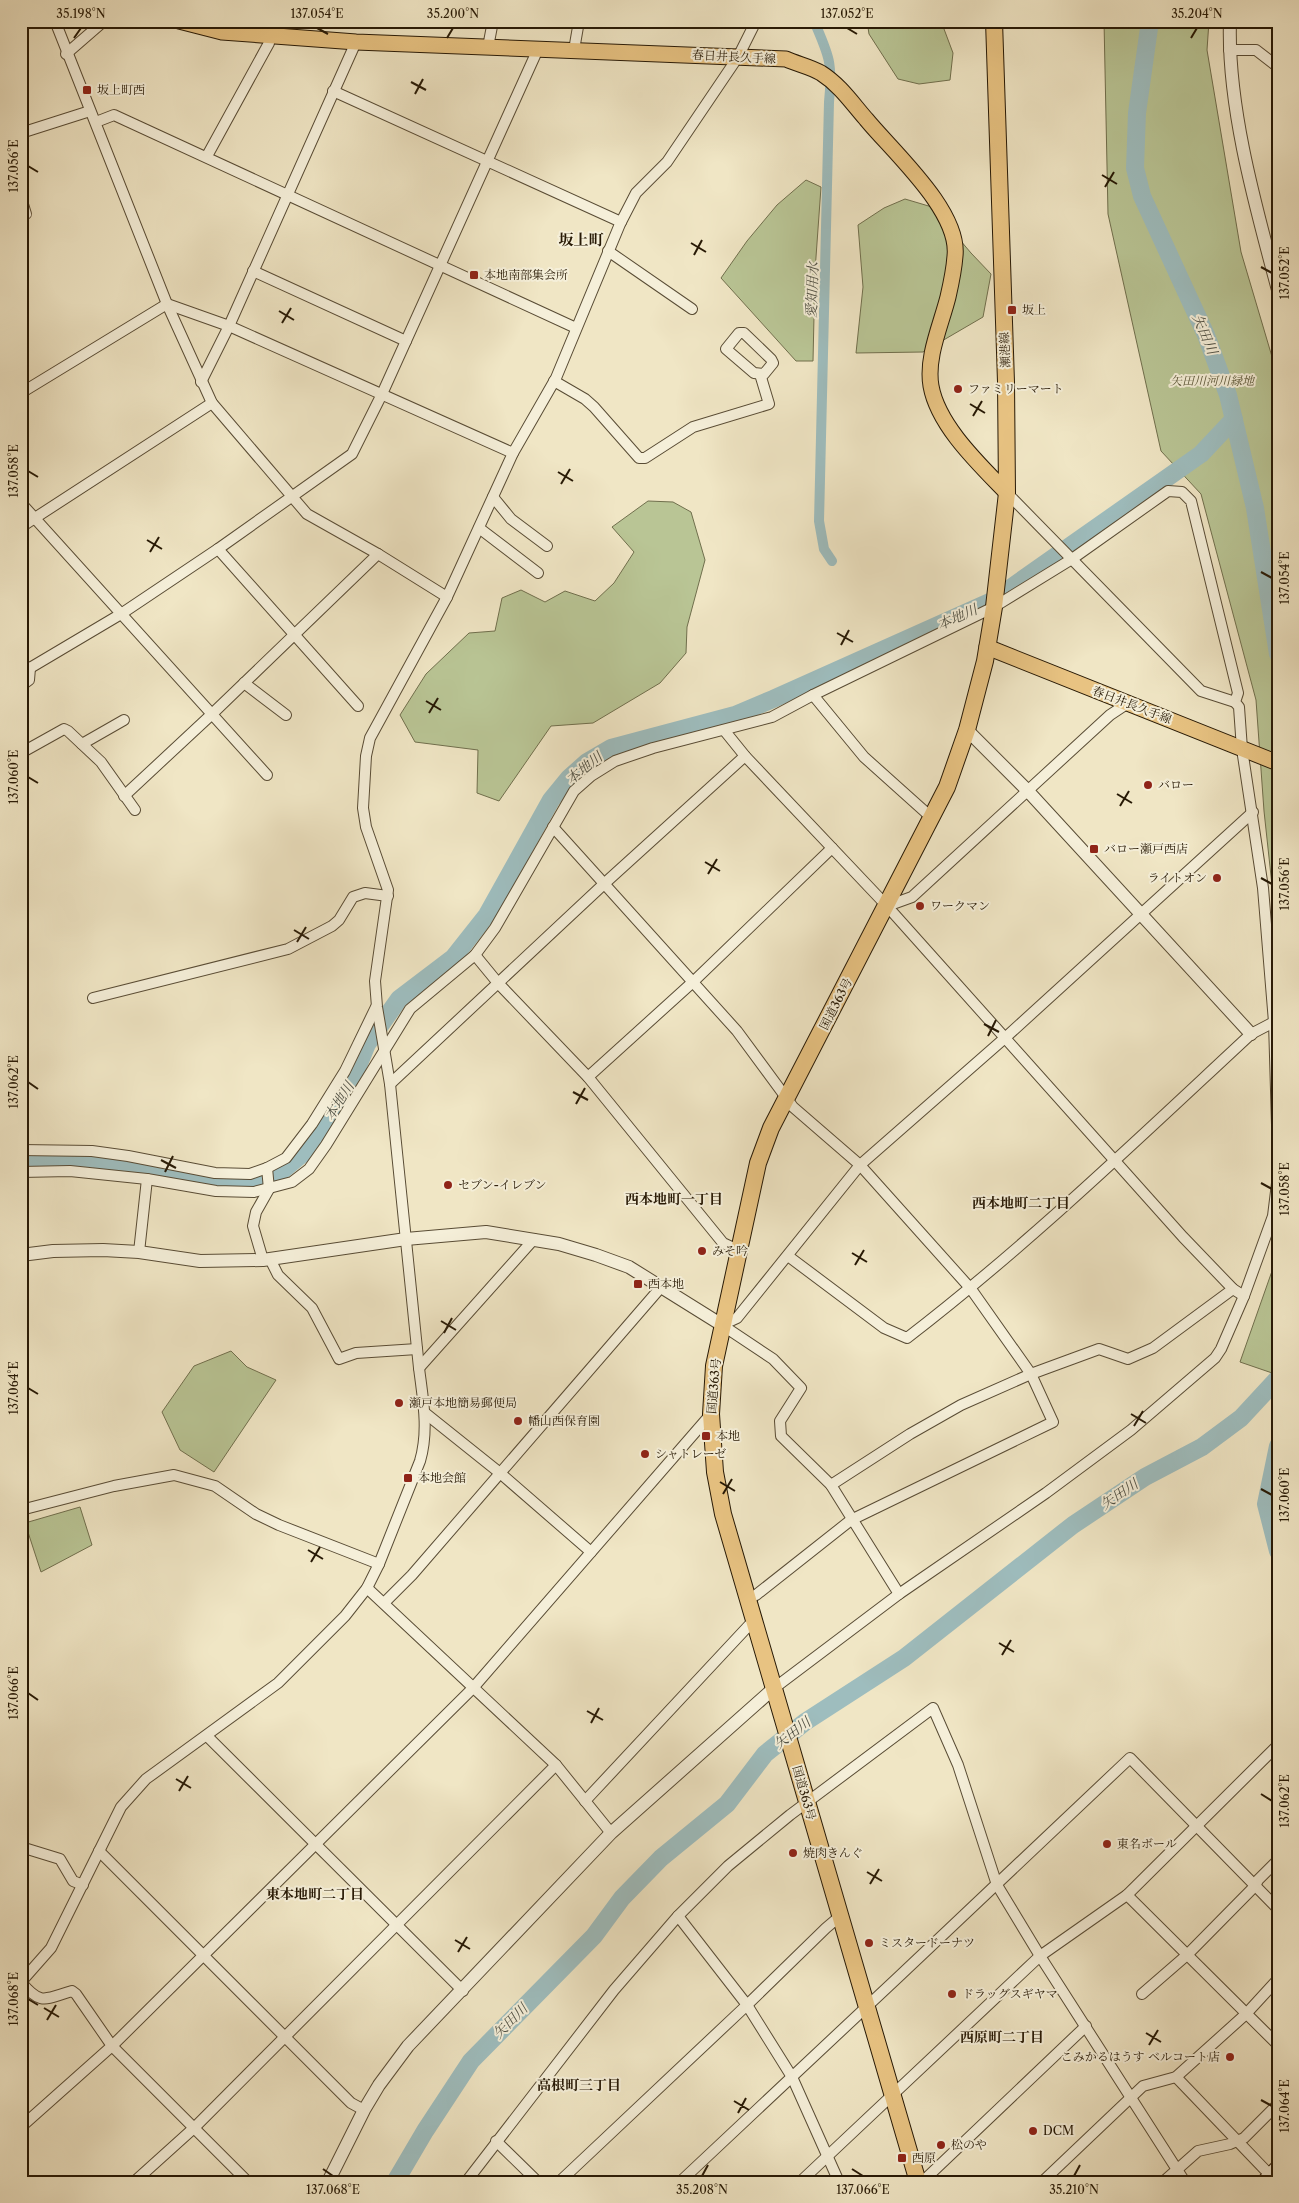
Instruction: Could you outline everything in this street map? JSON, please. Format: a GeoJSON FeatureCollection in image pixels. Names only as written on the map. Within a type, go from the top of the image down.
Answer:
{"type":"FeatureCollection","features":[{"type":"Feature","properties":{"kind":"highway","name":"瀬港線"},"geometry":{"type":"LineString","coordinates":[[987,647],[997,586],[1007,493],[1006,382],[994,21]]}},
{"type":"Feature","properties":{"kind":"highway","name":"国道363号"},"geometry":{"type":"LineString","coordinates":[[920,2182],[839,1917],[723,1514],[715,1472],[711,1414],[714,1366],[758,1163],[771,1128],[947,787],[968,730],[987,647]]}},
{"type":"Feature","properties":{"kind":"main road","name":"春日井長久手線"},"geometry":{"type":"LineString","coordinates":[[179,21],[222,32],[273,28],[356,42],[786,59],[821,73],[844,91],[866,120],[920,180],[948,223],[954,237],[955,254],[949,296],[929,372],[931,388],[949,426],[964,448],[1007,493]]}},
{"type":"Feature","properties":{"kind":"main road","name":"春日井長久手線"},"geometry":{"type":"LineString","coordinates":[[987,647],[1278,763]]}},
{"type":"Feature","properties":{"kind":"street"},"geometry":{"type":"LineString","coordinates":[[55,21],[66,54],[96,122],[167,304],[212,403],[307,514],[378,554],[447,597]]}},
{"type":"Feature","properties":{"kind":"street"},"geometry":{"type":"LineString","coordinates":[[66,54],[104,21]]}},
{"type":"Feature","properties":{"kind":"street"},"geometry":{"type":"LineString","coordinates":[[488,48],[493,21]]}},
{"type":"Feature","properties":{"kind":"street"},"geometry":{"type":"LineString","coordinates":[[574,50],[579,21]]}},
{"type":"Feature","properties":{"kind":"street"},"geometry":{"type":"LineString","coordinates":[[248,2182],[112,2046],[76,1994],[72,1991],[42,1999],[32,1995],[21,1982],[51,1948],[122,1807],[134,1791],[146,1779],[278,1683],[345,1616],[367,1588],[379,1564],[420,1461],[424,1447],[425,1413],[418,1368],[390,1084],[377,1007],[375,981],[388,890],[366,827],[363,791],[366,756],[370,738],[447,597],[514,453],[554,381],[608,250],[636,193],[667,162],[738,56],[756,21]]}},
{"type":"Feature","properties":{"kind":"street"},"geometry":{"type":"LineString","coordinates":[[1230,21],[1229,50],[1242,140],[1278,290]]}},
{"type":"Feature","properties":{"kind":"street"},"geometry":{"type":"LineString","coordinates":[[207,156],[269,43],[273,28]]}},
{"type":"Feature","properties":{"kind":"street"},"geometry":{"type":"LineString","coordinates":[[202,382],[356,42]]}},
{"type":"Feature","properties":{"kind":"street"},"geometry":{"type":"LineString","coordinates":[[21,686],[29,680],[26,667],[121,614],[292,498],[352,454],[382,394],[538,49]]}},
{"type":"Feature","properties":{"kind":"street"},"geometry":{"type":"LineString","coordinates":[[1229,50],[1256,50],[1278,67]]}},
{"type":"Feature","properties":{"kind":"street"},"geometry":{"type":"LineString","coordinates":[[333,91],[621,222]]}},
{"type":"Feature","properties":{"kind":"street"},"geometry":{"type":"LineString","coordinates":[[21,133],[90,111]]}},
{"type":"Feature","properties":{"kind":"street"},"geometry":{"type":"LineString","coordinates":[[96,122],[114,115],[207,156],[576,328]]}},
{"type":"Feature","properties":{"kind":"street"},"geometry":{"type":"LineString","coordinates":[[21,198],[26,214],[21,216]]}},
{"type":"Feature","properties":{"kind":"street"},"geometry":{"type":"LineString","coordinates":[[608,250],[692,309]]}},
{"type":"Feature","properties":{"kind":"street"},"geometry":{"type":"LineString","coordinates":[[253,271],[406,341]]}},
{"type":"Feature","properties":{"kind":"street"},"geometry":{"type":"LineString","coordinates":[[167,304],[229,326],[514,453]]}},
{"type":"Feature","properties":{"kind":"street"},"geometry":{"type":"LineString","coordinates":[[21,393],[167,304]]}},
{"type":"Feature","properties":{"kind":"street"},"geometry":{"type":"LineString","coordinates":[[739,333],[744,333],[771,359],[773,363],[764,374],[760,374],[754,372],[726,349],[739,333]]}},
{"type":"Feature","properties":{"kind":"street"},"geometry":{"type":"LineString","coordinates":[[554,381],[585,399],[638,458],[645,458],[693,427],[769,404],[760,374]]}},
{"type":"Feature","properties":{"kind":"street"},"geometry":{"type":"LineString","coordinates":[[21,527],[212,403]]}},
{"type":"Feature","properties":{"kind":"street"},"geometry":{"type":"LineString","coordinates":[[21,1172],[70,1171],[147,1179],[216,1191],[254,1192],[292,1182],[309,1169],[410,1009],[475,955],[495,928],[574,791],[591,776],[615,761],[653,748],[772,718],[812,694],[994,606],[1072,559],[1168,491],[1182,492],[1191,501],[1238,694],[1235,702]]}},
{"type":"Feature","properties":{"kind":"street"},"geometry":{"type":"LineString","coordinates":[[1007,493],[1201,691],[1235,702],[1239,707],[1263,888],[1274,1022],[1278,1159]]}},
{"type":"Feature","properties":{"kind":"street"},"geometry":{"type":"LineString","coordinates":[[493,497],[511,519],[548,546]]}},
{"type":"Feature","properties":{"kind":"street"},"geometry":{"type":"LineString","coordinates":[[21,503],[267,775]]}},
{"type":"Feature","properties":{"kind":"street"},"geometry":{"type":"LineString","coordinates":[[479,528],[538,573]]}},
{"type":"Feature","properties":{"kind":"street"},"geometry":{"type":"LineString","coordinates":[[218,549],[358,706]]}},
{"type":"Feature","properties":{"kind":"street"},"geometry":{"type":"LineString","coordinates":[[124,796],[212,715],[378,554]]}},
{"type":"Feature","properties":{"kind":"street"},"geometry":{"type":"LineString","coordinates":[[244,683],[286,715]]}},
{"type":"Feature","properties":{"kind":"street"},"geometry":{"type":"LineString","coordinates":[[812,694],[864,757],[932,818]]}},
{"type":"Feature","properties":{"kind":"street"},"geometry":{"type":"LineString","coordinates":[[887,906],[912,897],[1110,715],[1128,703]]}},
{"type":"Feature","properties":{"kind":"street"},"geometry":{"type":"LineString","coordinates":[[82,744],[124,720]]}},
{"type":"Feature","properties":{"kind":"street"},"geometry":{"type":"LineString","coordinates":[[21,753],[64,729],[101,762],[135,810]]}},
{"type":"Feature","properties":{"kind":"street"},"geometry":{"type":"LineString","coordinates":[[724,730],[745,756],[887,906],[1006,1037],[1115,1161],[1233,1289],[1244,1296]]}},
{"type":"Feature","properties":{"kind":"street"},"geometry":{"type":"LineString","coordinates":[[968,730],[1028,790],[1252,1034]]}},
{"type":"Feature","properties":{"kind":"street"},"geometry":{"type":"LineString","coordinates":[[390,1084],[605,883],[745,756]]}},
{"type":"Feature","properties":{"kind":"street"},"geometry":{"type":"LineString","coordinates":[[722,1325],[737,1318],[860,1165],[1006,1037],[1253,812]]}},
{"type":"Feature","properties":{"kind":"street"},"geometry":{"type":"LineString","coordinates":[[553,827],[694,981],[737,1031],[793,1107],[860,1165],[971,1289],[1031,1374],[1053,1422],[851,1520],[756,1595],[747,1600]]}},
{"type":"Feature","properties":{"kind":"street"},"geometry":{"type":"LineString","coordinates":[[588,1077],[694,981],[832,848]]}},
{"type":"Feature","properties":{"kind":"street"},"geometry":{"type":"LineString","coordinates":[[93,998],[288,948],[332,926],[342,916],[353,897],[365,893],[388,896]]}},
{"type":"Feature","properties":{"kind":"street"},"geometry":{"type":"LineString","coordinates":[[475,955],[498,983],[588,1077],[724,1243],[740,1251]]}},
{"type":"Feature","properties":{"kind":"street"},"geometry":{"type":"LineString","coordinates":[[21,1150],[92,1151],[215,1173],[250,1174],[267,1168],[286,1158],[312,1124],[345,1070],[377,1007]]}},
{"type":"Feature","properties":{"kind":"street"},"geometry":{"type":"LineString","coordinates":[[788,1256],[884,1328],[906,1338],[971,1289],[1115,1161],[1252,1034],[1274,1022]]}},
{"type":"Feature","properties":{"kind":"street"},"geometry":{"type":"LineString","coordinates":[[267,1168],[270,1189],[256,1212],[253,1226],[266,1260],[278,1275],[312,1308],[339,1359],[356,1353],[417,1349]]}},
{"type":"Feature","properties":{"kind":"street"},"geometry":{"type":"LineString","coordinates":[[328,2182],[364,2110],[379,2085],[408,2046],[463,1991],[611,1833],[774,1692],[899,1594],[1046,1493],[1131,1430],[1215,1358],[1221,1349],[1244,1296],[1273,1216],[1278,1175]]}},
{"type":"Feature","properties":{"kind":"street"},"geometry":{"type":"LineString","coordinates":[[139,1252],[147,1179]]}},
{"type":"Feature","properties":{"kind":"street"},"geometry":{"type":"LineString","coordinates":[[21,1254],[92,1250],[139,1252],[200,1261],[266,1260],[406,1239],[486,1232],[534,1240],[596,1254],[630,1267],[773,1359],[801,1388],[780,1421],[781,1436],[831,1485],[851,1520],[899,1594]]}},
{"type":"Feature","properties":{"kind":"street"},"geometry":{"type":"LineString","coordinates":[[418,1368],[534,1240]]}},
{"type":"Feature","properties":{"kind":"street"},"geometry":{"type":"LineString","coordinates":[[384,1603],[412,1575],[662,1286]]}},
{"type":"Feature","properties":{"kind":"street"},"geometry":{"type":"LineString","coordinates":[[831,1485],[910,1434],[961,1405],[1031,1374],[1099,1349],[1128,1359],[1152,1348],[1233,1289]]}},
{"type":"Feature","properties":{"kind":"street"},"geometry":{"type":"LineString","coordinates":[[425,1413],[500,1473],[591,1552]]}},
{"type":"Feature","properties":{"kind":"street"},"geometry":{"type":"LineString","coordinates":[[21,2127],[112,2046],[473,1688],[711,1414]]}},
{"type":"Feature","properties":{"kind":"street"},"geometry":{"type":"LineString","coordinates":[[21,1510],[114,1486],[174,1475],[215,1486],[256,1514],[279,1525],[379,1564]]}},
{"type":"Feature","properties":{"kind":"street"},"geometry":{"type":"LineString","coordinates":[[367,1588],[556,1765],[611,1833]]}},
{"type":"Feature","properties":{"kind":"street"},"geometry":{"type":"LineString","coordinates":[[585,1801],[753,1621]]}},
{"type":"Feature","properties":{"kind":"street"},"geometry":{"type":"LineString","coordinates":[[466,2182],[614,1990],[678,1916],[728,1866],[806,1801],[932,1708],[958,1765],[997,1885],[1184,2182]]}},
{"type":"Feature","properties":{"kind":"street"},"geometry":{"type":"LineString","coordinates":[[207,1736],[463,1991]]}},
{"type":"Feature","properties":{"kind":"street"},"geometry":{"type":"LineString","coordinates":[[800,2182],[1040,1956],[1127,1895],[1278,1745]]}},
{"type":"Feature","properties":{"kind":"street"},"geometry":{"type":"LineString","coordinates":[[680,2182],[1130,1758],[1196,1828],[1278,1909]]}},
{"type":"Feature","properties":{"kind":"street"},"geometry":{"type":"LineString","coordinates":[[134,2182],[195,2127],[556,1765]]}},
{"type":"Feature","properties":{"kind":"street"},"geometry":{"type":"LineString","coordinates":[[21,1847],[60,1859],[73,1881],[83,1885]]}},
{"type":"Feature","properties":{"kind":"street"},"geometry":{"type":"LineString","coordinates":[[99,1852],[351,2103],[364,2110]]}},
{"type":"Feature","properties":{"kind":"street"},"geometry":{"type":"LineString","coordinates":[[1142,1994],[1188,1955],[1278,1860]]}},
{"type":"Feature","properties":{"kind":"street"},"geometry":{"type":"LineString","coordinates":[[1127,1895],[1278,2046]]}},
{"type":"Feature","properties":{"kind":"street"},"geometry":{"type":"LineString","coordinates":[[678,1916],[746,2005],[792,2077],[839,2182]]}},
{"type":"Feature","properties":{"kind":"street"},"geometry":{"type":"LineString","coordinates":[[558,2182],[839,1917]]}},
{"type":"Feature","properties":{"kind":"street"},"geometry":{"type":"LineString","coordinates":[[1042,2182],[1142,2086],[1176,2077],[1246,2014],[1278,1979]]}},
{"type":"Feature","properties":{"kind":"street"},"geometry":{"type":"LineString","coordinates":[[920,2182],[1086,2026]]}},
{"type":"Feature","properties":{"kind":"street"},"geometry":{"type":"LineString","coordinates":[[1176,2077],[1270,2174]]}},
{"type":"Feature","properties":{"kind":"street"},"geometry":{"type":"LineString","coordinates":[[1163,2182],[1176,2168],[1198,2151],[1238,2142],[1244,2138],[1278,2104]]}},
{"type":"Feature","properties":{"kind":"street"},"geometry":{"type":"LineString","coordinates":[[496,2141],[538,2182]]}},
{"type":"Feature","properties":{"kind":"green space"},"geometry":{"type":"Polygon","coordinates":[[[867,21],[941,21],[953,53],[950,80],[919,84],[898,79],[869,34],[867,21]]]}},
{"type":"Feature","properties":{"kind":"green space","name":"矢田川河川緑地"},"geometry":{"type":"Polygon","coordinates":[[[1104,21],[1209,21],[1207,50],[1241,252],[1278,377],[1278,941],[1264,811],[1256,700],[1201,494],[1161,451],[1108,214],[1104,21]]]}},
{"type":"Feature","properties":{"kind":"green space"},"geometry":{"type":"Polygon","coordinates":[[[806,180],[821,187],[815,271],[813,361],[796,361],[721,278],[747,241],[777,205],[806,180]]]}},
{"type":"Feature","properties":{"kind":"green space"},"geometry":{"type":"Polygon","coordinates":[[[905,199],[932,207],[991,274],[983,317],[923,352],[856,353],[863,287],[858,225],[884,208],[905,199]]]}},
{"type":"Feature","properties":{"kind":"green space"},"geometry":{"type":"Polygon","coordinates":[[[648,501],[673,502],[691,512],[705,560],[687,627],[686,653],[660,683],[593,723],[551,726],[499,801],[477,793],[478,750],[415,742],[400,715],[426,674],[469,633],[495,631],[502,598],[521,590],[545,602],[565,591],[595,601],[614,583],[634,552],[612,527],[648,501]]]}},
{"type":"Feature","properties":{"kind":"green space"},"geometry":{"type":"Polygon","coordinates":[[[1278,1254],[1278,1375],[1240,1362],[1278,1254]]]}},
{"type":"Feature","properties":{"kind":"green space"},"geometry":{"type":"Polygon","coordinates":[[[231,1351],[247,1367],[276,1380],[214,1472],[180,1450],[162,1412],[194,1366],[231,1351]]]}},
{"type":"Feature","properties":{"kind":"green space"},"geometry":{"type":"Polygon","coordinates":[[[80,1507],[92,1545],[41,1572],[25,1523],[80,1507]]]}},
{"type":"Feature","properties":{"kind":"waterway","name":"愛知用水"},"geometry":{"type":"LineString","coordinates":[[814,21],[829,60],[830,69],[819,521],[824,549],[832,561]]}},
{"type":"Feature","properties":{"kind":"waterway","name":"矢田川"},"geometry":{"type":"LineString","coordinates":[[1150,21],[1137,113],[1135,168],[1142,196],[1206,335],[1228,395],[1255,508],[1278,654]]}},
{"type":"Feature","properties":{"kind":"waterway","name":"本地川"},"geometry":{"type":"LineString","coordinates":[[21,1158],[88,1158],[206,1180],[229,1182],[262,1182],[284,1169],[302,1154],[328,1119],[353,1078],[367,1044],[399,999],[453,958],[487,915],[551,800],[569,778],[587,762],[611,748],[735,715],[992,601],[1201,454],[1234,419]]}},
{"type":"Feature","properties":{"kind":"waterway","name":"矢田川"},"geometry":{"type":"LineString","coordinates":[[395,2182],[425,2131],[471,2061],[594,1936],[622,1898],[661,1858],[727,1804],[765,1754],[805,1722],[904,1658],[1073,1525],[1145,1477],[1202,1447],[1241,1418],[1278,1378]]}},
{"type":"Feature","properties":{"kind":"waterway"},"geometry":{"type":"LineString","coordinates":[[1278,1446],[1266,1504],[1278,1551]]}},
{"type":"Feature","properties":{"kind":"place","name":"坂上町西"},"geometry":{"type":"Point","coordinates":[87,90]}},
{"type":"Feature","properties":{"kind":"place","name":"本地南部集会所"},"geometry":{"type":"Point","coordinates":[474,275]}},
{"type":"Feature","properties":{"kind":"place","name":"坂上"},"geometry":{"type":"Point","coordinates":[1012,310]}},
{"type":"Feature","properties":{"kind":"place","name":"ファミリーマート"},"geometry":{"type":"Point","coordinates":[958,389]}},
{"type":"Feature","properties":{"kind":"place","name":"バロー"},"geometry":{"type":"Point","coordinates":[1148,785]}},
{"type":"Feature","properties":{"kind":"place","name":"バロー瀬戸西店"},"geometry":{"type":"Point","coordinates":[1094,849]}},
{"type":"Feature","properties":{"kind":"place","name":"ライトオン"},"geometry":{"type":"Point","coordinates":[1217,878]}},
{"type":"Feature","properties":{"kind":"place","name":"ワークマン"},"geometry":{"type":"Point","coordinates":[920,906]}},
{"type":"Feature","properties":{"kind":"place","name":"セブン-イレブン"},"geometry":{"type":"Point","coordinates":[448,1185]}},
{"type":"Feature","properties":{"kind":"place","name":"みそ吟"},"geometry":{"type":"Point","coordinates":[702,1251]}},
{"type":"Feature","properties":{"kind":"place","name":"西本地"},"geometry":{"type":"Point","coordinates":[638,1284]}},
{"type":"Feature","properties":{"kind":"place","name":"瀬戸本地簡易郵便局"},"geometry":{"type":"Point","coordinates":[399,1403]}},
{"type":"Feature","properties":{"kind":"place","name":"幡山西保育園"},"geometry":{"type":"Point","coordinates":[518,1421]}},
{"type":"Feature","properties":{"kind":"place","name":"本地"},"geometry":{"type":"Point","coordinates":[706,1436]}},
{"type":"Feature","properties":{"kind":"place","name":"シャトレーゼ"},"geometry":{"type":"Point","coordinates":[645,1454]}},
{"type":"Feature","properties":{"kind":"place","name":"本地会館"},"geometry":{"type":"Point","coordinates":[408,1478]}},
{"type":"Feature","properties":{"kind":"place","name":"東名ボール"},"geometry":{"type":"Point","coordinates":[1107,1844]}},
{"type":"Feature","properties":{"kind":"place","name":"焼肉きんぐ"},"geometry":{"type":"Point","coordinates":[793,1853]}},
{"type":"Feature","properties":{"kind":"place","name":"ミスタードーナツ"},"geometry":{"type":"Point","coordinates":[869,1943]}},
{"type":"Feature","properties":{"kind":"place","name":"ドラッグスギヤマ"},"geometry":{"type":"Point","coordinates":[952,1994]}},
{"type":"Feature","properties":{"kind":"place","name":"こみかるはうす ベルコート店"},"geometry":{"type":"Point","coordinates":[1230,2057]}},
{"type":"Feature","properties":{"kind":"place","name":"DCM"},"geometry":{"type":"Point","coordinates":[1033,2131]}},
{"type":"Feature","properties":{"kind":"place","name":"松のや"},"geometry":{"type":"Point","coordinates":[941,2145]}},
{"type":"Feature","properties":{"kind":"place","name":"西原"},"geometry":{"type":"Point","coordinates":[902,2158]}},
{"type":"Feature","properties":{"kind":"district","name":"坂上町"},"geometry":{"type":"Point","coordinates":[581,240]}},
{"type":"Feature","properties":{"kind":"district","name":"西本地町一丁目"},"geometry":{"type":"Point","coordinates":[674,1199]}},
{"type":"Feature","properties":{"kind":"district","name":"西本地町二丁目"},"geometry":{"type":"Point","coordinates":[1021,1203]}},
{"type":"Feature","properties":{"kind":"district","name":"東本地町二丁目"},"geometry":{"type":"Point","coordinates":[315,1894]}},
{"type":"Feature","properties":{"kind":"district","name":"西原町二丁目"},"geometry":{"type":"Point","coordinates":[1002,2037]}},
{"type":"Feature","properties":{"kind":"district","name":"高根町三丁目"},"geometry":{"type":"Point","coordinates":[579,2085]}}]}
